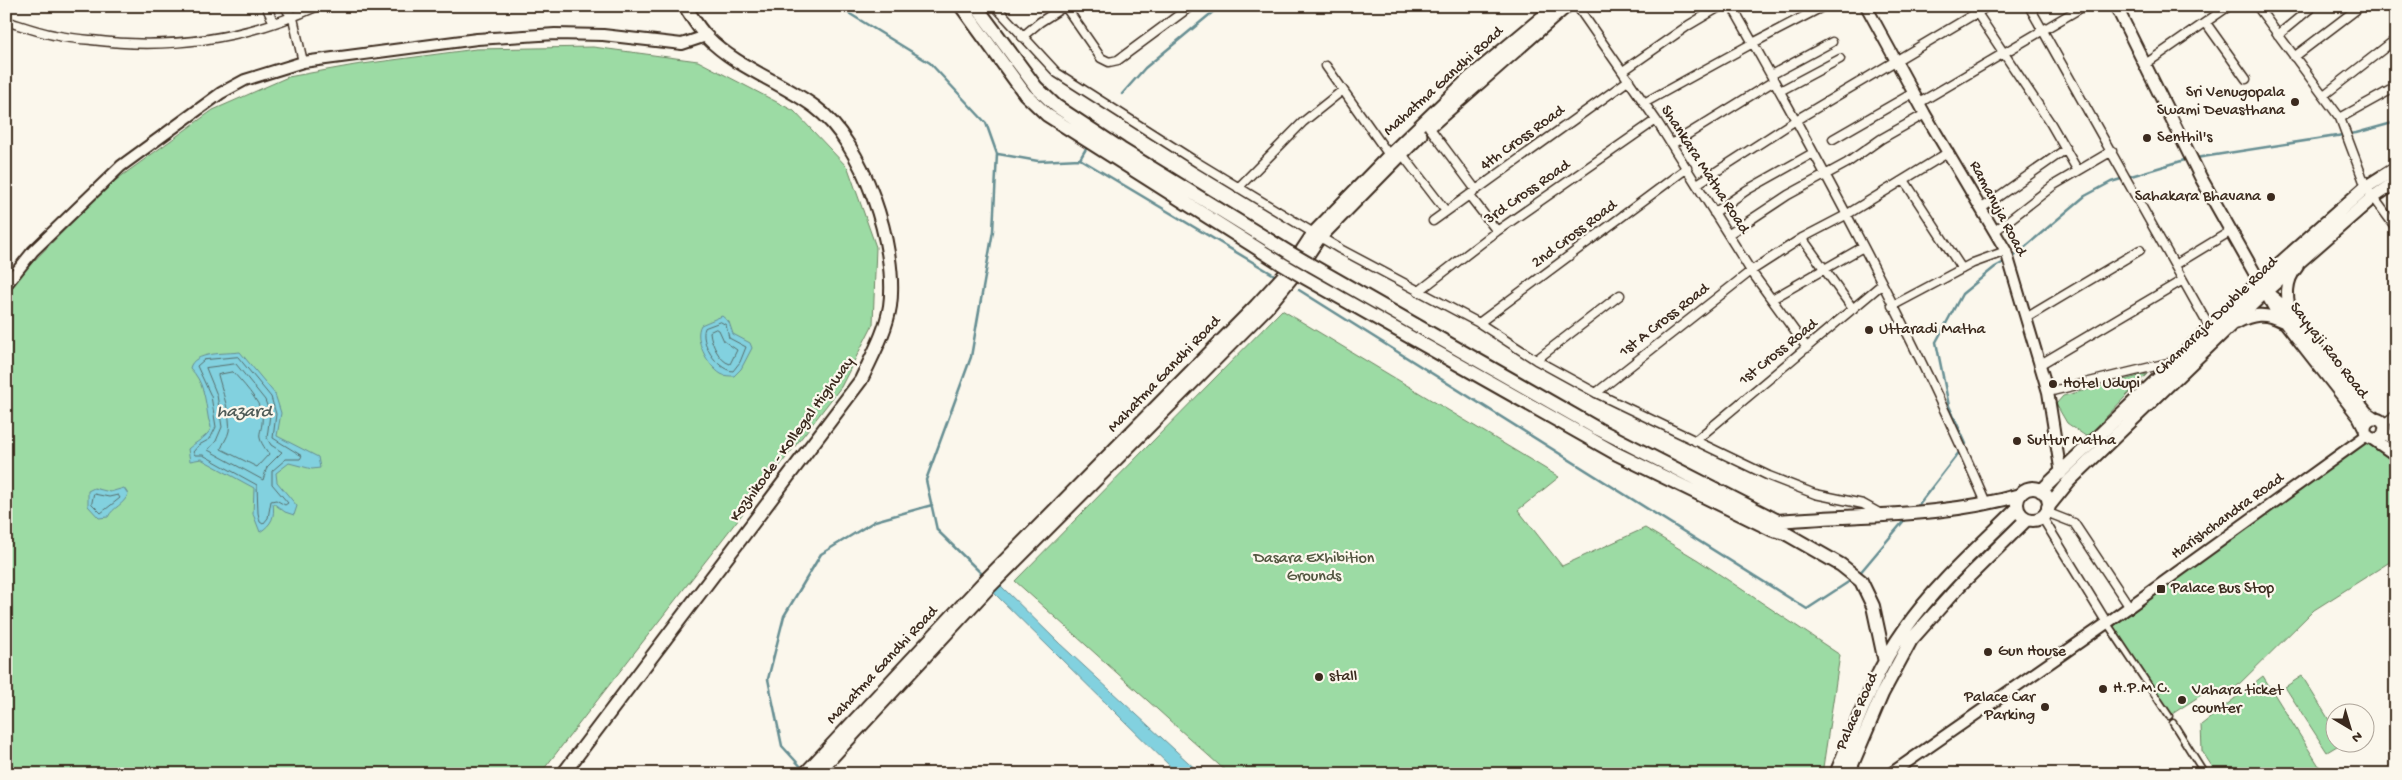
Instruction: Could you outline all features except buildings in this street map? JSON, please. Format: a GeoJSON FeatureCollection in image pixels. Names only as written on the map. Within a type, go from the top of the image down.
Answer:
{"type":"FeatureCollection","features":[{"type":"Feature","properties":{"kind":"main road","name":"Kozhikode - Kollegal Highway"},"geometry":{"type":"LineString","coordinates":[[566,773],[861,380],[881,337],[890,306],[890,272],[886,238],[876,206],[847,140],[832,122],[816,108],[734,59],[706,36],[685,6]]}},
{"type":"Feature","properties":{"kind":"main road"},"geometry":{"type":"LineString","coordinates":[[961,6],[1025,94],[1047,115],[1282,264],[1306,270],[1779,528],[1848,569],[1864,586],[1873,606],[1892,663]]}},
{"type":"Feature","properties":{"kind":"main road"},"geometry":{"type":"LineString","coordinates":[[976,6],[1036,87],[1056,106],[1121,149],[1290,253],[1306,270]]}},
{"type":"Feature","properties":{"kind":"main road","name":"Mahatma Gandhi Road"},"geometry":{"type":"LineString","coordinates":[[804,774],[817,769],[987,584],[1267,308],[1296,273],[1317,235],[1389,155],[1470,77],[1555,6]]}},
{"type":"Feature","properties":{"kind":"main road","name":"Mahatma Gandhi Road"},"geometry":{"type":"LineString","coordinates":[[1317,235],[1429,127],[1567,6]]}},
{"type":"Feature","properties":{"kind":"main road","name":"Sayyaji Rao Road"},"geometry":{"type":"LineString","coordinates":[[2116,6],[2202,178],[2263,286],[2359,417],[2368,434],[2396,455]]}},
{"type":"Feature","properties":{"kind":"main road","name":"Chamaraja Double Road"},"geometry":{"type":"LineString","coordinates":[[2045,512],[2070,481],[2230,328],[2263,286],[2396,168]]}},
{"type":"Feature","properties":{"kind":"main road","name":"Chamaraja Double Road"},"geometry":{"type":"LineString","coordinates":[[2263,286],[2306,256],[2369,192],[2396,182]]}},
{"type":"Feature","properties":{"kind":"main road"},"geometry":{"type":"LineString","coordinates":[[2230,328],[2256,314],[2289,321],[2288,280],[2306,256]]}},
{"type":"Feature","properties":{"kind":"main road"},"geometry":{"type":"LineString","coordinates":[[2041,491],[2211,330],[2263,286]]}},
{"type":"Feature","properties":{"kind":"main road","name":"Sayyaji Rao Road"},"geometry":{"type":"LineString","coordinates":[[2289,321],[2366,412],[2396,442]]}},
{"type":"Feature","properties":{"kind":"main road"},"geometry":{"type":"LineString","coordinates":[[2368,421],[2381,425],[2380,437],[2368,434],[2368,421]]}},
{"type":"Feature","properties":{"kind":"main road"},"geometry":{"type":"LineString","coordinates":[[1779,528],[1881,514],[1957,510],[1987,505],[2020,495],[2029,489],[2041,491],[2045,495],[2045,512],[2037,519],[2027,519],[2021,515],[2017,502],[2020,495]]}},
{"type":"Feature","properties":{"kind":"main road"},"geometry":{"type":"LineString","coordinates":[[1892,663],[1904,630],[1923,605],[2018,509]]}},
{"type":"Feature","properties":{"kind":"main road"},"geometry":{"type":"LineString","coordinates":[[1836,774],[1876,678],[1892,663],[1910,640],[1960,585],[2027,519]]}},
{"type":"Feature","properties":{"kind":"main road","name":"Palace Road"},"geometry":{"type":"LineString","coordinates":[[1848,774],[1882,694],[1892,663]]}},
{"type":"Feature","properties":{"kind":"street"},"geometry":{"type":"LineString","coordinates":[[266,6],[274,23]]}},
{"type":"Feature","properties":{"kind":"street"},"geometry":{"type":"LineString","coordinates":[[284,6],[293,18],[303,62]]}},
{"type":"Feature","properties":{"kind":"street"},"geometry":{"type":"LineString","coordinates":[[6,21],[54,36],[119,44],[204,41],[293,18],[318,6]]}},
{"type":"Feature","properties":{"kind":"street"},"geometry":{"type":"LineString","coordinates":[[995,6],[1022,37],[1058,73],[1238,188],[1317,235],[1418,292],[1479,323],[1536,360],[1596,393],[1769,476],[1815,494],[1863,504],[1881,514]]}},
{"type":"Feature","properties":{"kind":"street"},"geometry":{"type":"LineString","coordinates":[[1022,37],[1040,22],[1065,6],[1102,58],[1109,62],[1118,60],[1191,6]]}},
{"type":"Feature","properties":{"kind":"street","name":"Shankara Matha Road"},"geometry":{"type":"LineString","coordinates":[[1577,6],[1672,144],[1751,270],[1807,348]]}},
{"type":"Feature","properties":{"kind":"street"},"geometry":{"type":"LineString","coordinates":[[1623,71],[1689,25],[1721,6]]}},
{"type":"Feature","properties":{"kind":"street"},"geometry":{"type":"LineString","coordinates":[[1732,6],[1796,120],[1863,247],[1957,436],[1987,505]]}},
{"type":"Feature","properties":{"kind":"street"},"geometry":{"type":"LineString","coordinates":[[1644,103],[1824,6]]}},
{"type":"Feature","properties":{"kind":"street","name":"Ramanuja Road"},"geometry":{"type":"LineString","coordinates":[[1866,6],[1913,93],[2006,251],[2014,272],[2048,392],[2061,474]]}},
{"type":"Feature","properties":{"kind":"street"},"geometry":{"type":"LineString","coordinates":[[1697,184],[1796,120],[1897,62],[1988,6]]}},
{"type":"Feature","properties":{"kind":"street"},"geometry":{"type":"LineString","coordinates":[[2029,6],[2112,150],[2211,330]]}},
{"type":"Feature","properties":{"kind":"street"},"geometry":{"type":"LineString","coordinates":[[1919,103],[2084,6]]}},
{"type":"Feature","properties":{"kind":"street"},"geometry":{"type":"LineString","coordinates":[[2144,65],[2229,6]]}},
{"type":"Feature","properties":{"kind":"street"},"geometry":{"type":"LineString","coordinates":[[2271,6],[2260,9],[2340,118],[2369,192],[2396,228]]}},
{"type":"Feature","properties":{"kind":"street"},"geometry":{"type":"LineString","coordinates":[[2278,35],[2313,6]]}},
{"type":"Feature","properties":{"kind":"street"},"geometry":{"type":"LineString","coordinates":[[2294,57],[2361,6]]}},
{"type":"Feature","properties":{"kind":"street"},"geometry":{"type":"LineString","coordinates":[[1977,13],[2066,149],[2078,171]]}},
{"type":"Feature","properties":{"kind":"street"},"geometry":{"type":"LineString","coordinates":[[2206,23],[2246,78]]}},
{"type":"Feature","properties":{"kind":"street"},"geometry":{"type":"LineString","coordinates":[[6,285],[33,251],[122,166],[221,93],[245,80],[303,62],[477,39],[555,34],[594,35],[682,44],[706,36]]}},
{"type":"Feature","properties":{"kind":"street"},"geometry":{"type":"LineString","coordinates":[[2324,95],[2396,39]]}},
{"type":"Feature","properties":{"kind":"street"},"geometry":{"type":"LineString","coordinates":[[1672,144],[1832,42]]}},
{"type":"Feature","properties":{"kind":"street"},"geometry":{"type":"LineString","coordinates":[[1780,91],[1840,59]]}},
{"type":"Feature","properties":{"kind":"street"},"geometry":{"type":"LineString","coordinates":[[1326,66],[1389,155]]}},
{"type":"Feature","properties":{"kind":"street","name":"4th Cross Road"},"geometry":{"type":"LineString","coordinates":[[1433,220],[1629,80]]}},
{"type":"Feature","properties":{"kind":"street"},"geometry":{"type":"LineString","coordinates":[[2340,118],[2396,87]]}},
{"type":"Feature","properties":{"kind":"street"},"geometry":{"type":"LineString","coordinates":[[1238,188],[1303,122],[1342,90]]}},
{"type":"Feature","properties":{"kind":"street"},"geometry":{"type":"LineString","coordinates":[[1833,139],[1913,93]]}},
{"type":"Feature","properties":{"kind":"street"},"geometry":{"type":"LineString","coordinates":[[1729,234],[1788,195],[1925,114]]}},
{"type":"Feature","properties":{"kind":"street","name":"3rd Cross Road"},"geometry":{"type":"LineString","coordinates":[[1418,292],[1497,230],[1656,120]]}},
{"type":"Feature","properties":{"kind":"street"},"geometry":{"type":"LineString","coordinates":[[1429,127],[1497,230]]}},
{"type":"Feature","properties":{"kind":"street"},"geometry":{"type":"LineString","coordinates":[[1982,208],[2066,149]]}},
{"type":"Feature","properties":{"kind":"street"},"geometry":{"type":"LineString","coordinates":[[1995,231],[2054,185],[2112,150]]}},
{"type":"Feature","properties":{"kind":"street","name":"1st A Cross Road"},"geometry":{"type":"LineString","coordinates":[[1596,393],[1751,270],[1949,152]]}},
{"type":"Feature","properties":{"kind":"street"},"geometry":{"type":"LineString","coordinates":[[1714,213],[1768,178],[1813,153]]}},
{"type":"Feature","properties":{"kind":"street"},"geometry":{"type":"LineString","coordinates":[[1402,154],[1445,210]]}},
{"type":"Feature","properties":{"kind":"street","name":"2nd Cross Road"},"geometry":{"type":"LineString","coordinates":[[1479,323],[1687,168]]}},
{"type":"Feature","properties":{"kind":"street"},"geometry":{"type":"LineString","coordinates":[[1904,180],[1962,269]]}},
{"type":"Feature","properties":{"kind":"street"},"geometry":{"type":"LineString","coordinates":[[2175,265],[2231,231]]}},
{"type":"Feature","properties":{"kind":"street"},"geometry":{"type":"LineString","coordinates":[[1802,238],[1853,309]]}},
{"type":"Feature","properties":{"kind":"street"},"geometry":{"type":"LineString","coordinates":[[1772,299],[1863,247]]}},
{"type":"Feature","properties":{"kind":"street"},"geometry":{"type":"LineString","coordinates":[[2026,318],[2140,250]]}},
{"type":"Feature","properties":{"kind":"street"},"geometry":{"type":"LineString","coordinates":[[1892,306],[1962,269],[2006,251]]}},
{"type":"Feature","properties":{"kind":"street"},"geometry":{"type":"LineString","coordinates":[[2039,365],[2183,280]]}},
{"type":"Feature","properties":{"kind":"street","name":"1st Cross Road"},"geometry":{"type":"LineString","coordinates":[[1695,441],[1881,286]]}},
{"type":"Feature","properties":{"kind":"street"},"geometry":{"type":"LineString","coordinates":[[1536,360],[1620,295]]}},
{"type":"Feature","properties":{"kind":"street"},"geometry":{"type":"LineString","coordinates":[[2048,392],[2180,360]]}},
{"type":"Feature","properties":{"kind":"street"},"geometry":{"type":"LineString","coordinates":[[2381,425],[2396,415]]}},
{"type":"Feature","properties":{"kind":"street","name":"Harishchandra Road"},"geometry":{"type":"LineString","coordinates":[[1890,774],[2107,623],[2368,434]]}},
{"type":"Feature","properties":{"kind":"street"},"geometry":{"type":"LineString","coordinates":[[2045,512],[2074,523],[2129,606]]}},
{"type":"Feature","properties":{"kind":"street"},"geometry":{"type":"LineString","coordinates":[[2045,512],[2107,623],[2169,716]]}},
{"type":"Feature","properties":{"kind":"street"},"geometry":{"type":"LineString","coordinates":[[2173,724],[2205,774]]}},
{"type":"Feature","properties":{"kind":"green space"},"geometry":{"type":"Polygon","coordinates":[[[593,47],[698,61],[794,111],[848,168],[876,247],[873,324],[841,387],[540,774],[6,774],[6,289],[109,185],[213,110],[288,77],[355,65],[476,49],[593,47]]]}},
{"type":"Feature","properties":{"kind":"green space","name":"Dasara Exhibition Grounds"},"geometry":{"type":"Polygon","coordinates":[[[1282,310],[1559,477],[1518,510],[1562,566],[1645,528],[1698,560],[1840,655],[1822,774],[1229,774],[1015,581],[1282,310]]]}},
{"type":"Feature","properties":{"kind":"green space"},"geometry":{"type":"Polygon","coordinates":[[[2147,374],[2087,437],[2067,423],[2056,404],[2063,396],[2147,374]]]}},
{"type":"Feature","properties":{"kind":"green space"},"geometry":{"type":"Polygon","coordinates":[[[2369,437],[2396,454],[2396,558],[2314,610],[2227,696],[2215,686],[2169,716],[2113,627],[2369,437]]]}},
{"type":"Feature","properties":{"kind":"green space"},"geometry":{"type":"Polygon","coordinates":[[[2263,676],[2324,774],[2217,774],[2202,751],[2201,725],[2263,676]]]}},
{"type":"Feature","properties":{"kind":"green space"},"geometry":{"type":"Polygon","coordinates":[[[2302,676],[2324,712],[2324,747],[2285,687],[2302,676]]]}},
{"type":"Feature","properties":{"kind":"water"},"geometry":{"type":"Polygon","coordinates":[[[722,316],[729,322],[733,334],[750,343],[752,348],[741,369],[734,376],[722,375],[716,370],[707,359],[700,345],[699,331],[701,325],[722,316]]]}},
{"type":"Feature","properties":{"kind":"water","name":"hazard"},"geometry":{"type":"Polygon","coordinates":[[[240,352],[275,394],[281,413],[277,436],[318,457],[320,468],[312,469],[289,463],[276,473],[277,482],[297,506],[294,515],[285,512],[273,503],[274,512],[272,520],[260,532],[253,514],[254,488],[201,459],[190,461],[188,449],[204,437],[211,428],[201,385],[190,368],[193,363],[204,356],[240,352]]]}},
{"type":"Feature","properties":{"kind":"water"},"geometry":{"type":"Polygon","coordinates":[[[94,488],[110,492],[124,488],[128,494],[124,501],[108,517],[99,518],[88,506],[88,491],[94,488]]]}},
{"type":"Feature","properties":{"kind":"water"},"geometry":{"type":"Polygon","coordinates":[[[1000,585],[1059,643],[1201,774],[1178,774],[993,592],[1000,585]]]}},
{"type":"Feature","properties":{"kind":"waterway"},"geometry":{"type":"LineString","coordinates":[[837,6],[930,63],[986,123],[997,154],[993,231],[971,357],[926,480],[937,530],[985,577]]}},
{"type":"Feature","properties":{"kind":"waterway"},"geometry":{"type":"LineString","coordinates":[[1122,94],[1145,68],[1220,6]]}},
{"type":"Feature","properties":{"kind":"waterway"},"geometry":{"type":"LineString","coordinates":[[2196,158],[2356,133],[2396,122]]}},
{"type":"Feature","properties":{"kind":"waterway"},"geometry":{"type":"LineString","coordinates":[[1080,159],[1087,147]]}},
{"type":"Feature","properties":{"kind":"waterway"},"geometry":{"type":"LineString","coordinates":[[998,154],[1038,161],[1080,159],[1276,276]]}},
{"type":"Feature","properties":{"kind":"waterway"},"geometry":{"type":"LineString","coordinates":[[2011,259],[2085,196],[2111,182],[2188,159]]}},
{"type":"Feature","properties":{"kind":"waterway"},"geometry":{"type":"LineString","coordinates":[[1963,446],[1966,444],[1949,406],[1936,342],[1962,294],[1995,267],[2006,261]]}},
{"type":"Feature","properties":{"kind":"waterway"},"geometry":{"type":"LineString","coordinates":[[1299,290],[1807,609],[1853,579]]}},
{"type":"Feature","properties":{"kind":"waterway"},"geometry":{"type":"LineString","coordinates":[[1916,508],[1960,451]]}},
{"type":"Feature","properties":{"kind":"waterway"},"geometry":{"type":"LineString","coordinates":[[803,769],[782,746],[768,679],[784,616],[821,554],[875,521],[932,505]]}},
{"type":"Feature","properties":{"kind":"waterway"},"geometry":{"type":"LineString","coordinates":[[1859,574],[1907,517]]}},
{"type":"Feature","properties":{"kind":"place","name":"Sri Venugopala Swami Devasthana"},"geometry":{"type":"Point","coordinates":[2295,102]}},
{"type":"Feature","properties":{"kind":"place","name":"Senthil's"},"geometry":{"type":"Point","coordinates":[2147,138]}},
{"type":"Feature","properties":{"kind":"place","name":"Sahakara Bhavana"},"geometry":{"type":"Point","coordinates":[2271,197]}},
{"type":"Feature","properties":{"kind":"place","name":"Uttaradi Matha"},"geometry":{"type":"Point","coordinates":[1869,330]}},
{"type":"Feature","properties":{"kind":"place","name":"Hotel Udupi"},"geometry":{"type":"Point","coordinates":[2053,384]}},
{"type":"Feature","properties":{"kind":"place","name":"Suttur Matha"},"geometry":{"type":"Point","coordinates":[2017,441]}},
{"type":"Feature","properties":{"kind":"place","name":"Palace Bus Stop"},"geometry":{"type":"Point","coordinates":[2161,589]}},
{"type":"Feature","properties":{"kind":"place","name":"Gun House"},"geometry":{"type":"Point","coordinates":[1988,652]}},
{"type":"Feature","properties":{"kind":"place","name":"stall"},"geometry":{"type":"Point","coordinates":[1319,677]}},
{"type":"Feature","properties":{"kind":"place","name":"H.P.M.C."},"geometry":{"type":"Point","coordinates":[2103,689]}},
{"type":"Feature","properties":{"kind":"place","name":"Vahara ticket counter"},"geometry":{"type":"Point","coordinates":[2182,700]}},
{"type":"Feature","properties":{"kind":"place","name":"Palace Car Parking"},"geometry":{"type":"Point","coordinates":[2045,707]}}]}
